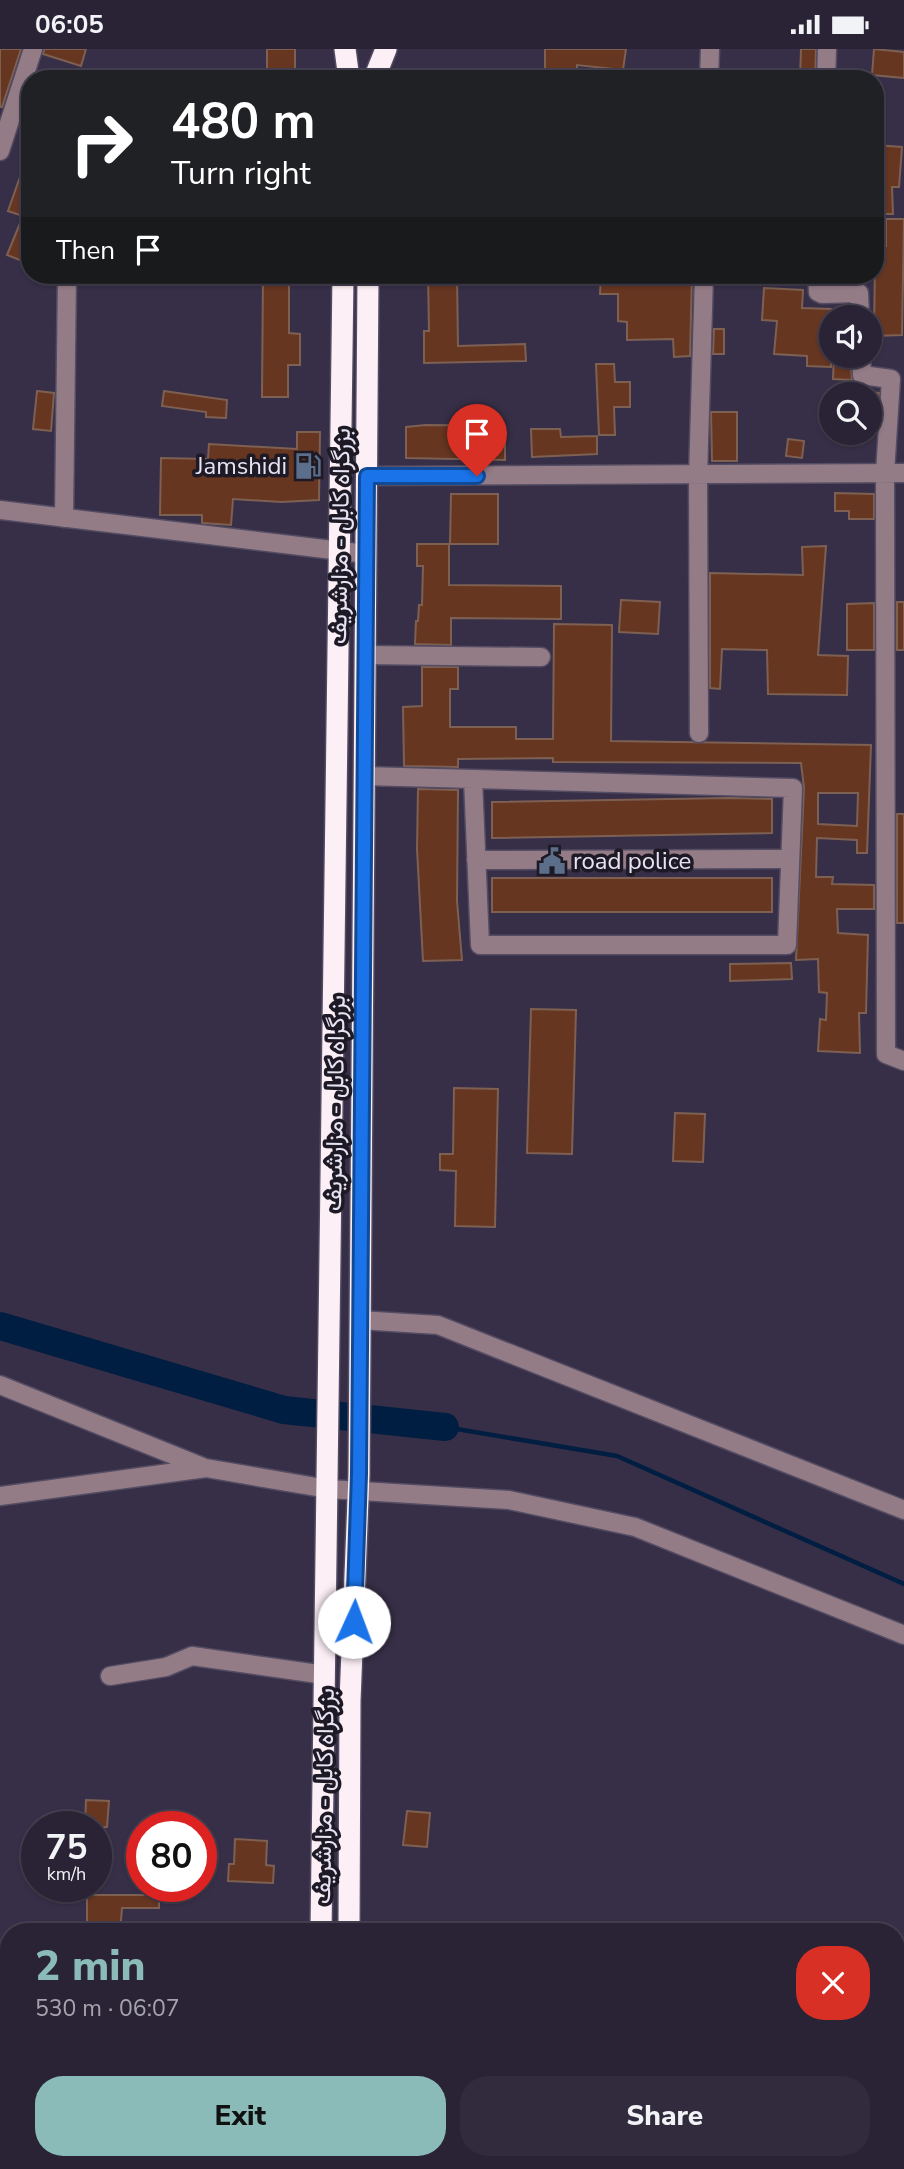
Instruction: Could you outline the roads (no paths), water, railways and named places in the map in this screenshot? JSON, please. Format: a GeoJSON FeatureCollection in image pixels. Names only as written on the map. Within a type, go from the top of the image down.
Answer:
{"type":"FeatureCollection","features":[{"type":"Feature","properties":{"kind":"highway"},"geometry":{"type":"LineString","coordinates":[[345,49],[348,70]]}},
{"type":"Feature","properties":{"kind":"highway"},"geometry":{"type":"LineString","coordinates":[[378,70],[386,49]]}},
{"type":"Feature","properties":{"kind":"highway","name":"بزرگراه کابل - مزارشریف"},"geometry":{"type":"LineString","coordinates":[[321,1923],[343,284]]}},
{"type":"Feature","properties":{"kind":"highway","name":"بزرگراه کابل - مزارشریف"},"geometry":{"type":"LineString","coordinates":[[349,1923],[351,1701],[359,1482],[368,284]]}},
{"type":"Feature","properties":{"kind":"street"},"geometry":{"type":"LineString","coordinates":[[29,70],[33,49]]}},
{"type":"Feature","properties":{"kind":"street"},"geometry":{"type":"LineString","coordinates":[[709,70],[710,49]]}},
{"type":"Feature","properties":{"kind":"street"},"geometry":{"type":"LineString","coordinates":[[826,70],[827,49]]}},
{"type":"Feature","properties":{"kind":"street"},"geometry":{"type":"LineString","coordinates":[[0,151],[21,95]]}},
{"type":"Feature","properties":{"kind":"street"},"geometry":{"type":"LineString","coordinates":[[64,518],[67,284]]}},
{"type":"Feature","properties":{"kind":"street"},"geometry":{"type":"LineString","coordinates":[[699,733],[698,477],[704,284]]}},
{"type":"Feature","properties":{"kind":"street"},"geometry":{"type":"LineString","coordinates":[[818,284],[818,292],[822,293],[859,293],[860,305]]}},
{"type":"Feature","properties":{"kind":"street"},"geometry":{"type":"LineString","coordinates":[[862,368],[862,375],[890,377],[885,473],[886,1054],[904,1061]]}},
{"type":"Feature","properties":{"kind":"street"},"geometry":{"type":"LineString","coordinates":[[367,476],[698,477],[904,473]]}},
{"type":"Feature","properties":{"kind":"street"},"geometry":{"type":"LineString","coordinates":[[0,510],[366,554]]}},
{"type":"Feature","properties":{"kind":"street"},"geometry":{"type":"LineString","coordinates":[[365,655],[541,657]]}},
{"type":"Feature","properties":{"kind":"street"},"geometry":{"type":"LineString","coordinates":[[364,776],[472,779],[793,788],[787,945],[480,945],[472,779]]}},
{"type":"Feature","properties":{"kind":"street"},"geometry":{"type":"LineString","coordinates":[[476,860],[790,859]]}},
{"type":"Feature","properties":{"kind":"street"},"geometry":{"type":"LineString","coordinates":[[359,1320],[438,1325],[904,1510]]}},
{"type":"Feature","properties":{"kind":"street"},"geometry":{"type":"LineString","coordinates":[[0,1385],[206,1468]]}},
{"type":"Feature","properties":{"kind":"street"},"geometry":{"type":"LineString","coordinates":[[0,1496],[206,1468],[328,1482],[359,1482],[509,1500],[635,1527],[904,1635]]}},
{"type":"Feature","properties":{"kind":"street"},"geometry":{"type":"LineString","coordinates":[[110,1676],[166,1667],[191,1656],[325,1675]]}},
{"type":"Feature","properties":{"kind":"waterway"},"geometry":{"type":"LineString","coordinates":[[0,1326],[284,1410],[445,1427]]}},
{"type":"Feature","properties":{"kind":"waterway"},"geometry":{"type":"LineString","coordinates":[[445,1427],[617,1456],[904,1584]]}},
{"type":"Feature","properties":{"kind":"place","name":"Jamshidi"},"geometry":{"type":"Point","coordinates":[308,466]}},
{"type":"Feature","properties":{"kind":"place","name":"road police"},"geometry":{"type":"Point","coordinates":[552,861]}}]}
